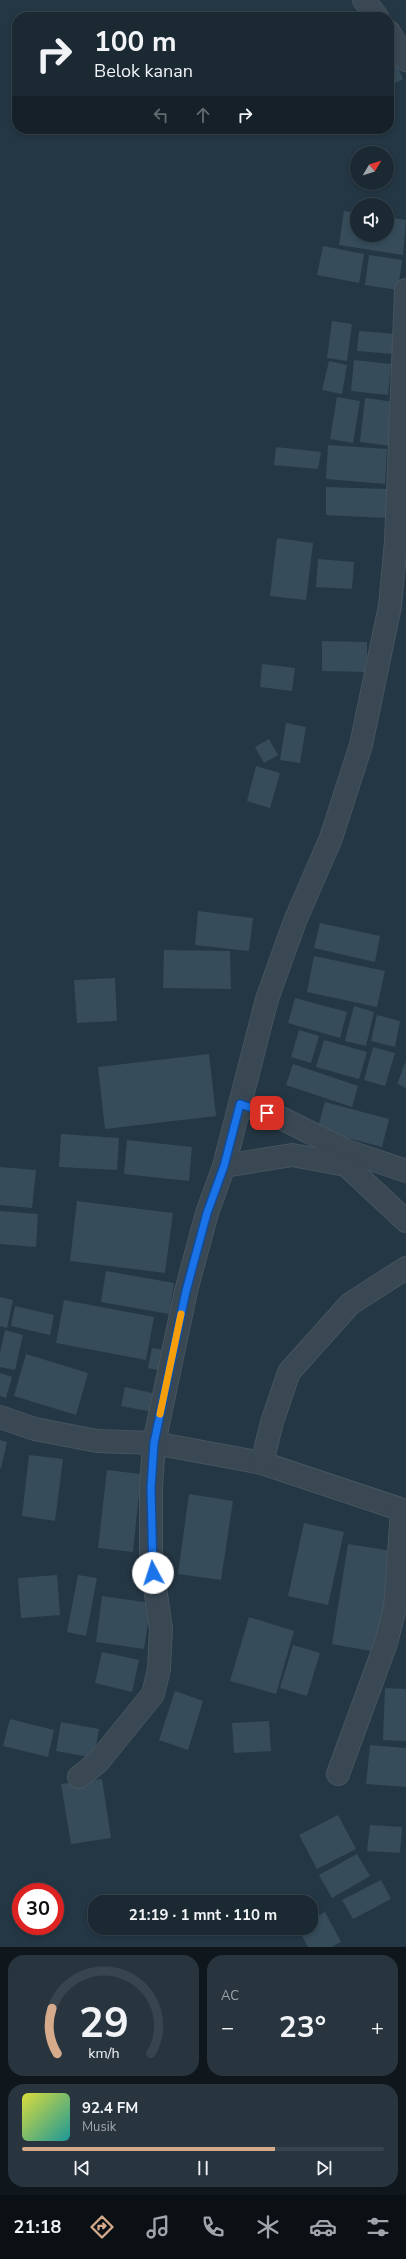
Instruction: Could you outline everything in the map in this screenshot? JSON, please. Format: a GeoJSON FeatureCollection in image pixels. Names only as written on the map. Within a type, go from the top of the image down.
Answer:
{"type":"FeatureCollection","features":[{"type":"Feature","properties":{"kind":"street"},"geometry":{"type":"LineString","coordinates":[[364,0],[373,12]]}},
{"type":"Feature","properties":{"kind":"street"},"geometry":{"type":"LineString","coordinates":[[394,40],[406,60]]}},
{"type":"Feature","properties":{"kind":"street"},"geometry":{"type":"LineString","coordinates":[[79,1777],[98,1762],[153,1694],[159,1669],[161,1629],[151,1559],[151,1488],[154,1443],[186,1291],[207,1213],[224,1166],[267,999],[295,921],[331,838],[345,799],[361,745],[390,606],[396,541],[406,290]]}},
{"type":"Feature","properties":{"kind":"street"},"geometry":{"type":"LineString","coordinates":[[240,1104],[280,1118],[347,1151],[406,1171]]}},
{"type":"Feature","properties":{"kind":"street"},"geometry":{"type":"LineString","coordinates":[[224,1166],[292,1155],[346,1164],[406,1221]]}},
{"type":"Feature","properties":{"kind":"street"},"geometry":{"type":"LineString","coordinates":[[262,1463],[272,1422],[289,1372],[350,1304],[406,1268]]}},
{"type":"Feature","properties":{"kind":"street"},"geometry":{"type":"LineString","coordinates":[[0,1417],[35,1429],[97,1441],[154,1443],[262,1463],[404,1510],[395,1608],[386,1643],[338,1774]]}},
{"type":"Feature","properties":{"kind":"building"},"geometry":{"type":"Polygon","coordinates":[[[394,60],[403,79],[394,84],[394,60]]]}},
{"type":"Feature","properties":{"kind":"building"},"geometry":{"type":"Polygon","coordinates":[[[344,211],[350,212],[350,242],[394,242],[394,218],[406,220],[403,255],[339,245],[344,211]]]}},
{"type":"Feature","properties":{"kind":"building"},"geometry":{"type":"Polygon","coordinates":[[[323,246],[364,254],[359,283],[317,275],[323,246]]]}},
{"type":"Feature","properties":{"kind":"building"},"geometry":{"type":"Polygon","coordinates":[[[369,255],[402,260],[398,290],[365,285],[369,255]]]}},
{"type":"Feature","properties":{"kind":"building"},"geometry":{"type":"Polygon","coordinates":[[[332,321],[352,324],[347,361],[327,358],[332,321]]]}},
{"type":"Feature","properties":{"kind":"building"},"geometry":{"type":"Polygon","coordinates":[[[359,331],[396,334],[395,354],[357,351],[359,331]]]}},
{"type":"Feature","properties":{"kind":"building"},"geometry":{"type":"Polygon","coordinates":[[[354,360],[391,364],[388,395],[351,391],[354,360]]]}},
{"type":"Feature","properties":{"kind":"building"},"geometry":{"type":"Polygon","coordinates":[[[329,361],[347,365],[342,394],[322,390],[329,361]]]}},
{"type":"Feature","properties":{"kind":"building"},"geometry":{"type":"Polygon","coordinates":[[[337,397],[360,401],[353,443],[330,439],[337,397]]]}},
{"type":"Feature","properties":{"kind":"building"},"geometry":{"type":"Polygon","coordinates":[[[365,398],[395,402],[390,446],[360,442],[365,398]]]}},
{"type":"Feature","properties":{"kind":"building"},"geometry":{"type":"Polygon","coordinates":[[[328,445],[387,449],[385,484],[326,479],[328,445]]]}},
{"type":"Feature","properties":{"kind":"building"},"geometry":{"type":"Polygon","coordinates":[[[276,447],[321,452],[318,469],[274,465],[276,447]]]}},
{"type":"Feature","properties":{"kind":"building"},"geometry":{"type":"Polygon","coordinates":[[[326,487],[387,489],[386,518],[326,515],[326,487]]]}},
{"type":"Feature","properties":{"kind":"building"},"geometry":{"type":"Polygon","coordinates":[[[277,538],[313,543],[306,600],[270,596],[277,538]]]}},
{"type":"Feature","properties":{"kind":"building"},"geometry":{"type":"Polygon","coordinates":[[[318,559],[354,562],[352,589],[316,587],[318,559]]]}},
{"type":"Feature","properties":{"kind":"building"},"geometry":{"type":"Polygon","coordinates":[[[322,641],[367,642],[367,672],[322,671],[322,641]]]}},
{"type":"Feature","properties":{"kind":"building"},"geometry":{"type":"Polygon","coordinates":[[[262,664],[295,668],[292,691],[260,687],[262,664]]]}},
{"type":"Feature","properties":{"kind":"building"},"geometry":{"type":"Polygon","coordinates":[[[286,723],[306,727],[300,763],[280,760],[286,723]]]}},
{"type":"Feature","properties":{"kind":"building"},"geometry":{"type":"Polygon","coordinates":[[[269,739],[278,755],[264,763],[255,747],[269,739]]]}},
{"type":"Feature","properties":{"kind":"building"},"geometry":{"type":"Polygon","coordinates":[[[256,766],[280,773],[270,808],[247,801],[256,766]]]}},
{"type":"Feature","properties":{"kind":"building"},"geometry":{"type":"Polygon","coordinates":[[[198,911],[253,918],[249,951],[195,945],[198,911]]]}},
{"type":"Feature","properties":{"kind":"building"},"geometry":{"type":"Polygon","coordinates":[[[320,923],[380,936],[375,962],[314,948],[320,923]]]}},
{"type":"Feature","properties":{"kind":"building"},"geometry":{"type":"Polygon","coordinates":[[[164,950],[230,951],[231,989],[163,988],[164,950]]]}},
{"type":"Feature","properties":{"kind":"building"},"geometry":{"type":"Polygon","coordinates":[[[314,956],[385,971],[377,1007],[307,992],[314,956]]]}},
{"type":"Feature","properties":{"kind":"building"},"geometry":{"type":"Polygon","coordinates":[[[115,978],[117,1021],[77,1023],[74,980],[115,978]]]}},
{"type":"Feature","properties":{"kind":"building"},"geometry":{"type":"Polygon","coordinates":[[[295,998],[347,1012],[340,1038],[288,1023],[295,998]]]}},
{"type":"Feature","properties":{"kind":"building"},"geometry":{"type":"Polygon","coordinates":[[[354,1006],[374,1012],[366,1046],[345,1041],[354,1006]]]}},
{"type":"Feature","properties":{"kind":"building"},"geometry":{"type":"Polygon","coordinates":[[[377,1015],[400,1021],[395,1047],[371,1041],[377,1015]]]}},
{"type":"Feature","properties":{"kind":"building"},"geometry":{"type":"Polygon","coordinates":[[[299,1030],[319,1036],[311,1063],[291,1057],[299,1030]]]}},
{"type":"Feature","properties":{"kind":"building"},"geometry":{"type":"Polygon","coordinates":[[[324,1040],[367,1052],[359,1079],[316,1067],[324,1040]]]}},
{"type":"Feature","properties":{"kind":"building"},"geometry":{"type":"Polygon","coordinates":[[[373,1047],[395,1053],[385,1086],[364,1080],[373,1047]]]}},
{"type":"Feature","properties":{"kind":"building"},"geometry":{"type":"Polygon","coordinates":[[[209,1054],[216,1116],[105,1129],[98,1067],[209,1054]]]}},
{"type":"Feature","properties":{"kind":"building"},"geometry":{"type":"Polygon","coordinates":[[[406,1061],[406,1088],[397,1084],[406,1061]]]}},
{"type":"Feature","properties":{"kind":"building"},"geometry":{"type":"Polygon","coordinates":[[[293,1064],[358,1086],[352,1107],[286,1085],[293,1064]]]}},
{"type":"Feature","properties":{"kind":"building"},"geometry":{"type":"Polygon","coordinates":[[[325,1102],[389,1119],[382,1147],[317,1130],[325,1102]]]}},
{"type":"Feature","properties":{"kind":"building"},"geometry":{"type":"Polygon","coordinates":[[[61,1134],[119,1138],[117,1170],[59,1167],[61,1134]]]}},
{"type":"Feature","properties":{"kind":"building"},"geometry":{"type":"Polygon","coordinates":[[[127,1140],[192,1147],[189,1181],[124,1174],[127,1140]]]}},
{"type":"Feature","properties":{"kind":"building"},"geometry":{"type":"Polygon","coordinates":[[[0,1167],[36,1170],[32,1208],[0,1205],[0,1167]]]}},
{"type":"Feature","properties":{"kind":"building"},"geometry":{"type":"Polygon","coordinates":[[[77,1201],[173,1213],[165,1273],[70,1261],[77,1201]]]}},
{"type":"Feature","properties":{"kind":"building"},"geometry":{"type":"Polygon","coordinates":[[[0,1211],[38,1214],[36,1247],[0,1244],[0,1211]]]}},
{"type":"Feature","properties":{"kind":"building"},"geometry":{"type":"Polygon","coordinates":[[[106,1271],[174,1283],[169,1314],[101,1302],[106,1271]]]}},
{"type":"Feature","properties":{"kind":"building"},"geometry":{"type":"Polygon","coordinates":[[[0,1297],[13,1300],[7,1328],[0,1326],[0,1297]]]}},
{"type":"Feature","properties":{"kind":"building"},"geometry":{"type":"Polygon","coordinates":[[[64,1300],[154,1317],[146,1360],[56,1343],[64,1300]]]}},
{"type":"Feature","properties":{"kind":"building"},"geometry":{"type":"Polygon","coordinates":[[[15,1306],[54,1315],[50,1335],[11,1326],[15,1306]]]}},
{"type":"Feature","properties":{"kind":"building"},"geometry":{"type":"Polygon","coordinates":[[[5,1330],[23,1335],[15,1370],[0,1367],[0,1353],[5,1330]]]}},
{"type":"Feature","properties":{"kind":"building"},"geometry":{"type":"Polygon","coordinates":[[[152,1348],[171,1351],[166,1372],[148,1368],[152,1348]]]}},
{"type":"Feature","properties":{"kind":"building"},"geometry":{"type":"Polygon","coordinates":[[[26,1354],[88,1373],[76,1415],[14,1396],[26,1354]]]}},
{"type":"Feature","properties":{"kind":"building"},"geometry":{"type":"Polygon","coordinates":[[[0,1373],[12,1377],[6,1398],[0,1396],[0,1373]]]}},
{"type":"Feature","properties":{"kind":"building"},"geometry":{"type":"Polygon","coordinates":[[[125,1387],[157,1394],[153,1412],[121,1406],[125,1387]]]}},
{"type":"Feature","properties":{"kind":"building"},"geometry":{"type":"Polygon","coordinates":[[[0,1440],[7,1442],[1,1468],[0,1468],[0,1440]]]}},
{"type":"Feature","properties":{"kind":"building"},"geometry":{"type":"Polygon","coordinates":[[[29,1455],[63,1459],[55,1521],[22,1516],[29,1455]]]}},
{"type":"Feature","properties":{"kind":"building"},"geometry":{"type":"Polygon","coordinates":[[[107,1470],[141,1474],[133,1552],[98,1548],[107,1470]]]}},
{"type":"Feature","properties":{"kind":"building"},"geometry":{"type":"Polygon","coordinates":[[[189,1494],[233,1501],[221,1580],[178,1574],[189,1494]]]}},
{"type":"Feature","properties":{"kind":"building"},"geometry":{"type":"Polygon","coordinates":[[[304,1523],[344,1532],[328,1605],[288,1596],[304,1523]]]}},
{"type":"Feature","properties":{"kind":"building"},"geometry":{"type":"Polygon","coordinates":[[[348,1544],[393,1551],[376,1652],[332,1644],[348,1544]]]}},
{"type":"Feature","properties":{"kind":"building"},"geometry":{"type":"Polygon","coordinates":[[[57,1575],[60,1615],[21,1618],[18,1578],[57,1575]]]}},
{"type":"Feature","properties":{"kind":"building"},"geometry":{"type":"Polygon","coordinates":[[[78,1575],[97,1578],[86,1636],[67,1632],[78,1575]]]}},
{"type":"Feature","properties":{"kind":"building"},"geometry":{"type":"Polygon","coordinates":[[[102,1596],[151,1603],[144,1649],[96,1642],[102,1596]]]}},
{"type":"Feature","properties":{"kind":"building"},"geometry":{"type":"Polygon","coordinates":[[[249,1617],[294,1631],[276,1694],[230,1681],[249,1617]]]}},
{"type":"Feature","properties":{"kind":"building"},"geometry":{"type":"Polygon","coordinates":[[[293,1645],[320,1653],[307,1696],[280,1688],[293,1645]]]}},
{"type":"Feature","properties":{"kind":"building"},"geometry":{"type":"Polygon","coordinates":[[[102,1652],[139,1660],[132,1692],[95,1683],[102,1652]]]}},
{"type":"Feature","properties":{"kind":"building"},"geometry":{"type":"Polygon","coordinates":[[[385,1688],[406,1689],[406,1741],[383,1740],[385,1688]]]}},
{"type":"Feature","properties":{"kind":"building"},"geometry":{"type":"Polygon","coordinates":[[[175,1691],[203,1701],[188,1750],[159,1740],[175,1691]]]}},
{"type":"Feature","properties":{"kind":"building"},"geometry":{"type":"Polygon","coordinates":[[[10,1719],[54,1730],[48,1757],[3,1746],[10,1719]]]}},
{"type":"Feature","properties":{"kind":"building"},"geometry":{"type":"Polygon","coordinates":[[[269,1721],[271,1751],[234,1753],[232,1723],[269,1721]]]}},
{"type":"Feature","properties":{"kind":"building"},"geometry":{"type":"Polygon","coordinates":[[[61,1722],[99,1729],[94,1758],[56,1751],[61,1722]]]}},
{"type":"Feature","properties":{"kind":"building"},"geometry":{"type":"Polygon","coordinates":[[[370,1745],[406,1748],[406,1787],[366,1784],[370,1745]]]}},
{"type":"Feature","properties":{"kind":"building"},"geometry":{"type":"Polygon","coordinates":[[[102,1779],[111,1838],[71,1844],[61,1784],[102,1779]]]}},
{"type":"Feature","properties":{"kind":"building"},"geometry":{"type":"Polygon","coordinates":[[[338,1815],[356,1849],[317,1869],[299,1835],[338,1815]]]}},
{"type":"Feature","properties":{"kind":"building"},"geometry":{"type":"Polygon","coordinates":[[[370,1825],[402,1827],[400,1853],[367,1851],[370,1825]]]}},
{"type":"Feature","properties":{"kind":"building"},"geometry":{"type":"Polygon","coordinates":[[[357,1854],[370,1876],[332,1898],[319,1875],[357,1854]]]}},
{"type":"Feature","properties":{"kind":"building"},"geometry":{"type":"Polygon","coordinates":[[[381,1880],[391,1899],[353,1919],[342,1900],[381,1880]]]}},
{"type":"Feature","properties":{"kind":"building"},"geometry":{"type":"Polygon","coordinates":[[[325,1912],[341,1942],[332,1947],[308,1947],[302,1935],[318,1935],[318,1916],[325,1912]]]}},
{"type":"Feature","properties":{"kind":"slow traffic"},"geometry":{"type":"LineString","coordinates":[[160,1414],[181,1314]]}},
{"type":"Feature","properties":{"kind":"route"},"geometry":{"type":"LineString","coordinates":[[153,1573],[151,1559],[151,1488],[154,1443],[186,1291],[207,1213],[224,1166],[240,1104],[267,1113]]}}]}
